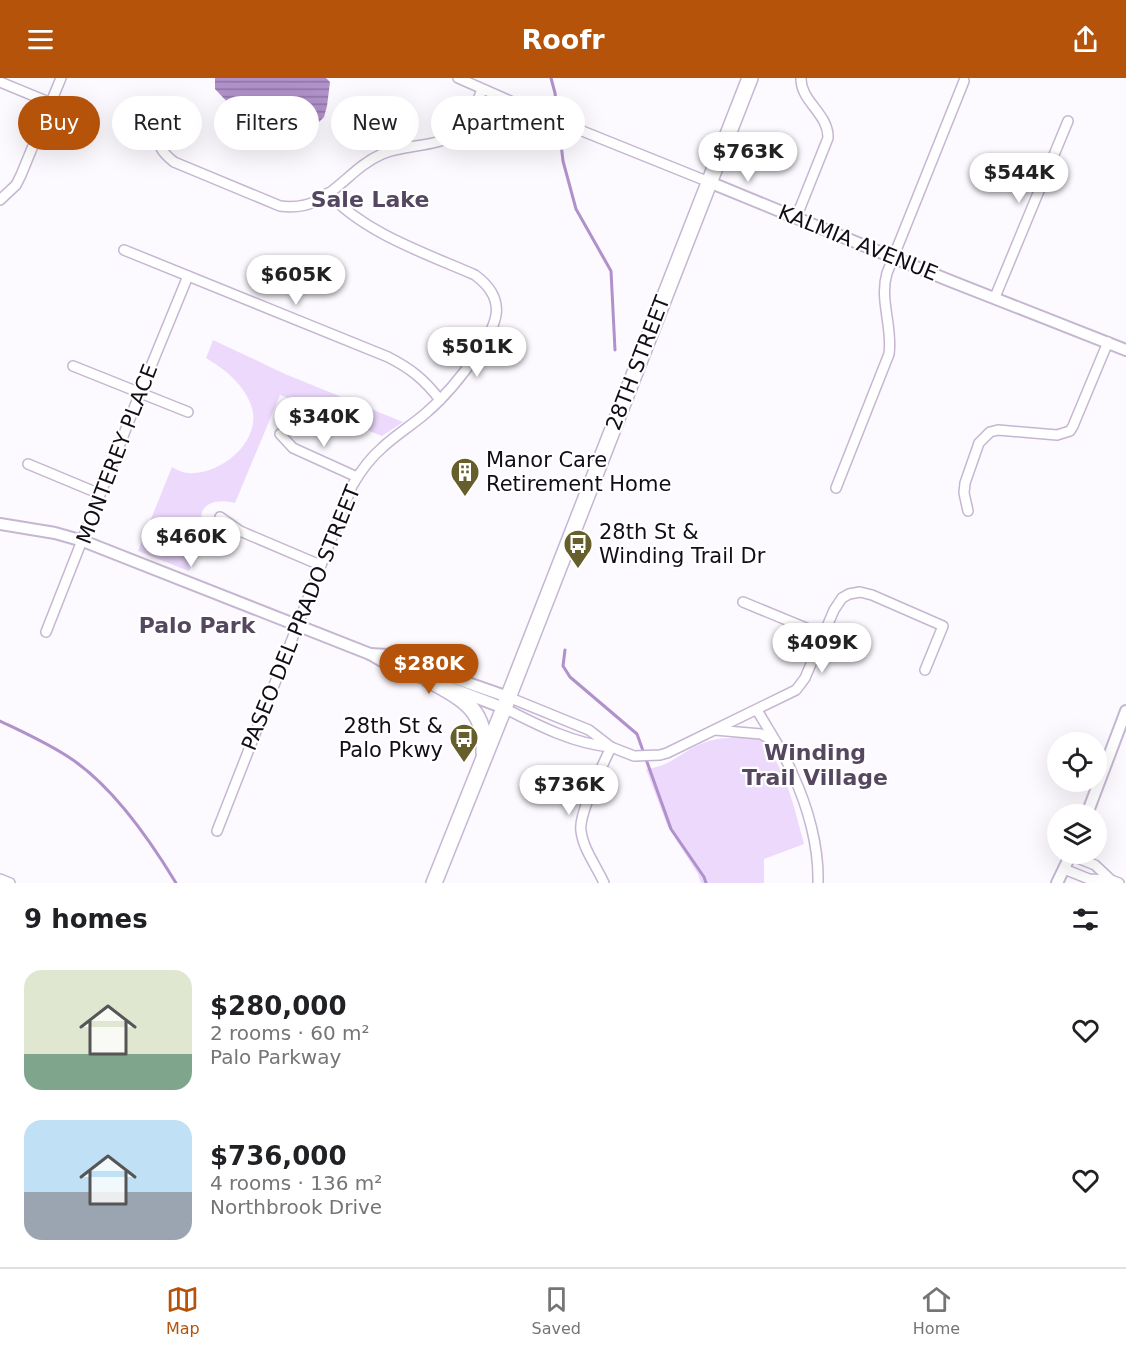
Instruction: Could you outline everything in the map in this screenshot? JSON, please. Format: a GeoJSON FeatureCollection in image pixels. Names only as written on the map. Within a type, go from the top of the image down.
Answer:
{"type":"FeatureCollection","features":[{"type":"Feature","properties":{"kind":"highway","name":"28TH STREET"},"geometry":{"type":"LineString","coordinates":[[434,883],[750,78]]}},
{"type":"Feature","properties":{"kind":"highway"},"geometry":{"type":"LineString","coordinates":[[429,680],[463,700],[475,711],[483,733],[484,759]]}},
{"type":"Feature","properties":{"kind":"street"},"geometry":{"type":"LineString","coordinates":[[54,96],[61,78]]}},
{"type":"Feature","properties":{"kind":"street","name":"KALMIA AVENUE"},"geometry":{"type":"LineString","coordinates":[[458,78],[544,116],[1126,350]]}},
{"type":"Feature","properties":{"kind":"street"},"geometry":{"type":"LineString","coordinates":[[796,218],[828,138],[826,123],[802,89],[801,78]]}},
{"type":"Feature","properties":{"kind":"street"},"geometry":{"type":"LineString","coordinates":[[837,488],[890,354],[885,282],[964,81]]}},
{"type":"Feature","properties":{"kind":"street"},"geometry":{"type":"LineString","coordinates":[[0,82],[34,96]]}},
{"type":"Feature","properties":{"kind":"street"},"geometry":{"type":"LineString","coordinates":[[162,150],[174,162],[192,171],[280,206],[309,205],[381,154],[396,148],[448,138],[458,132],[469,120],[482,90]]}},
{"type":"Feature","properties":{"kind":"street"},"geometry":{"type":"LineString","coordinates":[[995,297],[1068,121]]}},
{"type":"Feature","properties":{"kind":"street"},"geometry":{"type":"LineString","coordinates":[[0,200],[16,185],[31,150]]}},
{"type":"Feature","properties":{"kind":"street","name":"PASEO DEL PRADO STREET"},"geometry":{"type":"LineString","coordinates":[[217,831],[296,625],[357,477],[382,447],[440,400],[460,378],[490,335],[496,318],[493,294],[475,275],[380,232],[354,217],[328,193]]}},
{"type":"Feature","properties":{"kind":"street"},"geometry":{"type":"LineString","coordinates":[[124,250],[407,367],[429,386],[440,400]]}},
{"type":"Feature","properties":{"kind":"street","name":"MONTEREY PLACE"},"geometry":{"type":"LineString","coordinates":[[46,632],[188,276]]}},
{"type":"Feature","properties":{"kind":"street"},"geometry":{"type":"LineString","coordinates":[[969,511],[964,493],[965,483],[983,437],[998,430],[1058,435],[1070,431],[1108,342]]}},
{"type":"Feature","properties":{"kind":"street"},"geometry":{"type":"LineString","coordinates":[[73,366],[188,412]]}},
{"type":"Feature","properties":{"kind":"street"},"geometry":{"type":"LineString","coordinates":[[280,434],[293,448],[357,477]]}},
{"type":"Feature","properties":{"kind":"street"},"geometry":{"type":"LineString","coordinates":[[28,464],[100,494]]}},
{"type":"Feature","properties":{"kind":"street"},"geometry":{"type":"LineString","coordinates":[[220,517],[240,531],[320,565]]}},
{"type":"Feature","properties":{"kind":"street"},"geometry":{"type":"LineString","coordinates":[[0,524],[55,533],[83,541],[370,654],[382,662],[429,680],[506,703]]}},
{"type":"Feature","properties":{"kind":"street"},"geometry":{"type":"LineString","coordinates":[[370,654],[388,655],[506,703],[530,721],[593,745],[611,747],[634,756],[660,755],[796,690],[802,684],[834,610],[842,598],[855,593],[872,595],[943,626],[925,670]]}},
{"type":"Feature","properties":{"kind":"street"},"geometry":{"type":"LineString","coordinates":[[743,602],[823,635]]}},
{"type":"Feature","properties":{"kind":"street"},"geometry":{"type":"LineString","coordinates":[[757,710],[793,773],[815,850],[818,883]]}},
{"type":"Feature","properties":{"kind":"street"},"geometry":{"type":"LineString","coordinates":[[1091,804],[1126,711]]}},
{"type":"Feature","properties":{"kind":"street"},"geometry":{"type":"LineString","coordinates":[[715,730],[761,734],[775,741]]}},
{"type":"Feature","properties":{"kind":"street"},"geometry":{"type":"LineString","coordinates":[[604,883],[580,830],[611,747]]}},
{"type":"Feature","properties":{"kind":"street"},"geometry":{"type":"LineString","coordinates":[[1057,883],[1066,864]]}},
{"type":"Feature","properties":{"kind":"street"},"geometry":{"type":"LineString","coordinates":[[1093,864],[1115,881]]}},
{"type":"Feature","properties":{"kind":"street"},"geometry":{"type":"LineString","coordinates":[[1064,869],[1089,879],[1115,881]]}},
{"type":"Feature","properties":{"kind":"street"},"geometry":{"type":"LineString","coordinates":[[0,879],[10,883]]}},
{"type":"Feature","properties":{"kind":"shaded area"},"geometry":{"type":"Polygon","coordinates":[[[215,78],[326,78],[330,82],[324,117],[319,122],[319,96],[222,96],[215,89],[215,78]]]}},
{"type":"Feature","properties":{"kind":"shaded area"},"geometry":{"type":"Polygon","coordinates":[[[213,340],[285,374],[403,422],[382,436],[280,395],[235,503],[212,503],[203,510],[202,524],[206,533],[189,571],[138,551],[172,467],[191,473],[217,467],[238,452],[251,432],[252,408],[245,392],[227,373],[206,358],[213,340]]]}},
{"type":"Feature","properties":{"kind":"shaded area","name":"Winding Trail Village"},"geometry":{"type":"Polygon","coordinates":[[[759,738],[776,761],[782,774],[804,844],[764,859],[764,883],[701,883],[698,874],[668,827],[646,769],[671,761],[698,745],[712,740],[759,738]]]}},
{"type":"Feature","properties":{"kind":"waterway"},"geometry":{"type":"LineString","coordinates":[[551,78],[555,93],[563,161],[576,209],[611,271],[615,350]]}},
{"type":"Feature","properties":{"kind":"waterway"},"geometry":{"type":"LineString","coordinates":[[565,650],[563,666],[570,677],[637,734],[671,829],[706,883]]}},
{"type":"Feature","properties":{"kind":"waterway"},"geometry":{"type":"LineString","coordinates":[[0,721],[64,754],[103,785],[131,816],[176,883]]}},
{"type":"Feature","properties":{"kind":"place","name":"Manor Care Retirement Home"},"geometry":{"type":"Point","coordinates":[465,498]}},
{"type":"Feature","properties":{"kind":"place","name":"28th St & Winding Trail Dr"},"geometry":{"type":"Point","coordinates":[578,570]}},
{"type":"Feature","properties":{"kind":"place","name":"28th St & Palo Pkwy"},"geometry":{"type":"Point","coordinates":[464,764]}},
{"type":"Feature","properties":{"kind":"district","name":"Sale Lake"},"geometry":{"type":"Point","coordinates":[370,199]}},
{"type":"Feature","properties":{"kind":"district","name":"Palo Park"},"geometry":{"type":"Point","coordinates":[197,625]}},
{"type":"Feature","properties":{"kind":"district","name":"Winding Trail Village"},"geometry":{"type":"Point","coordinates":[815,764]}}]}
